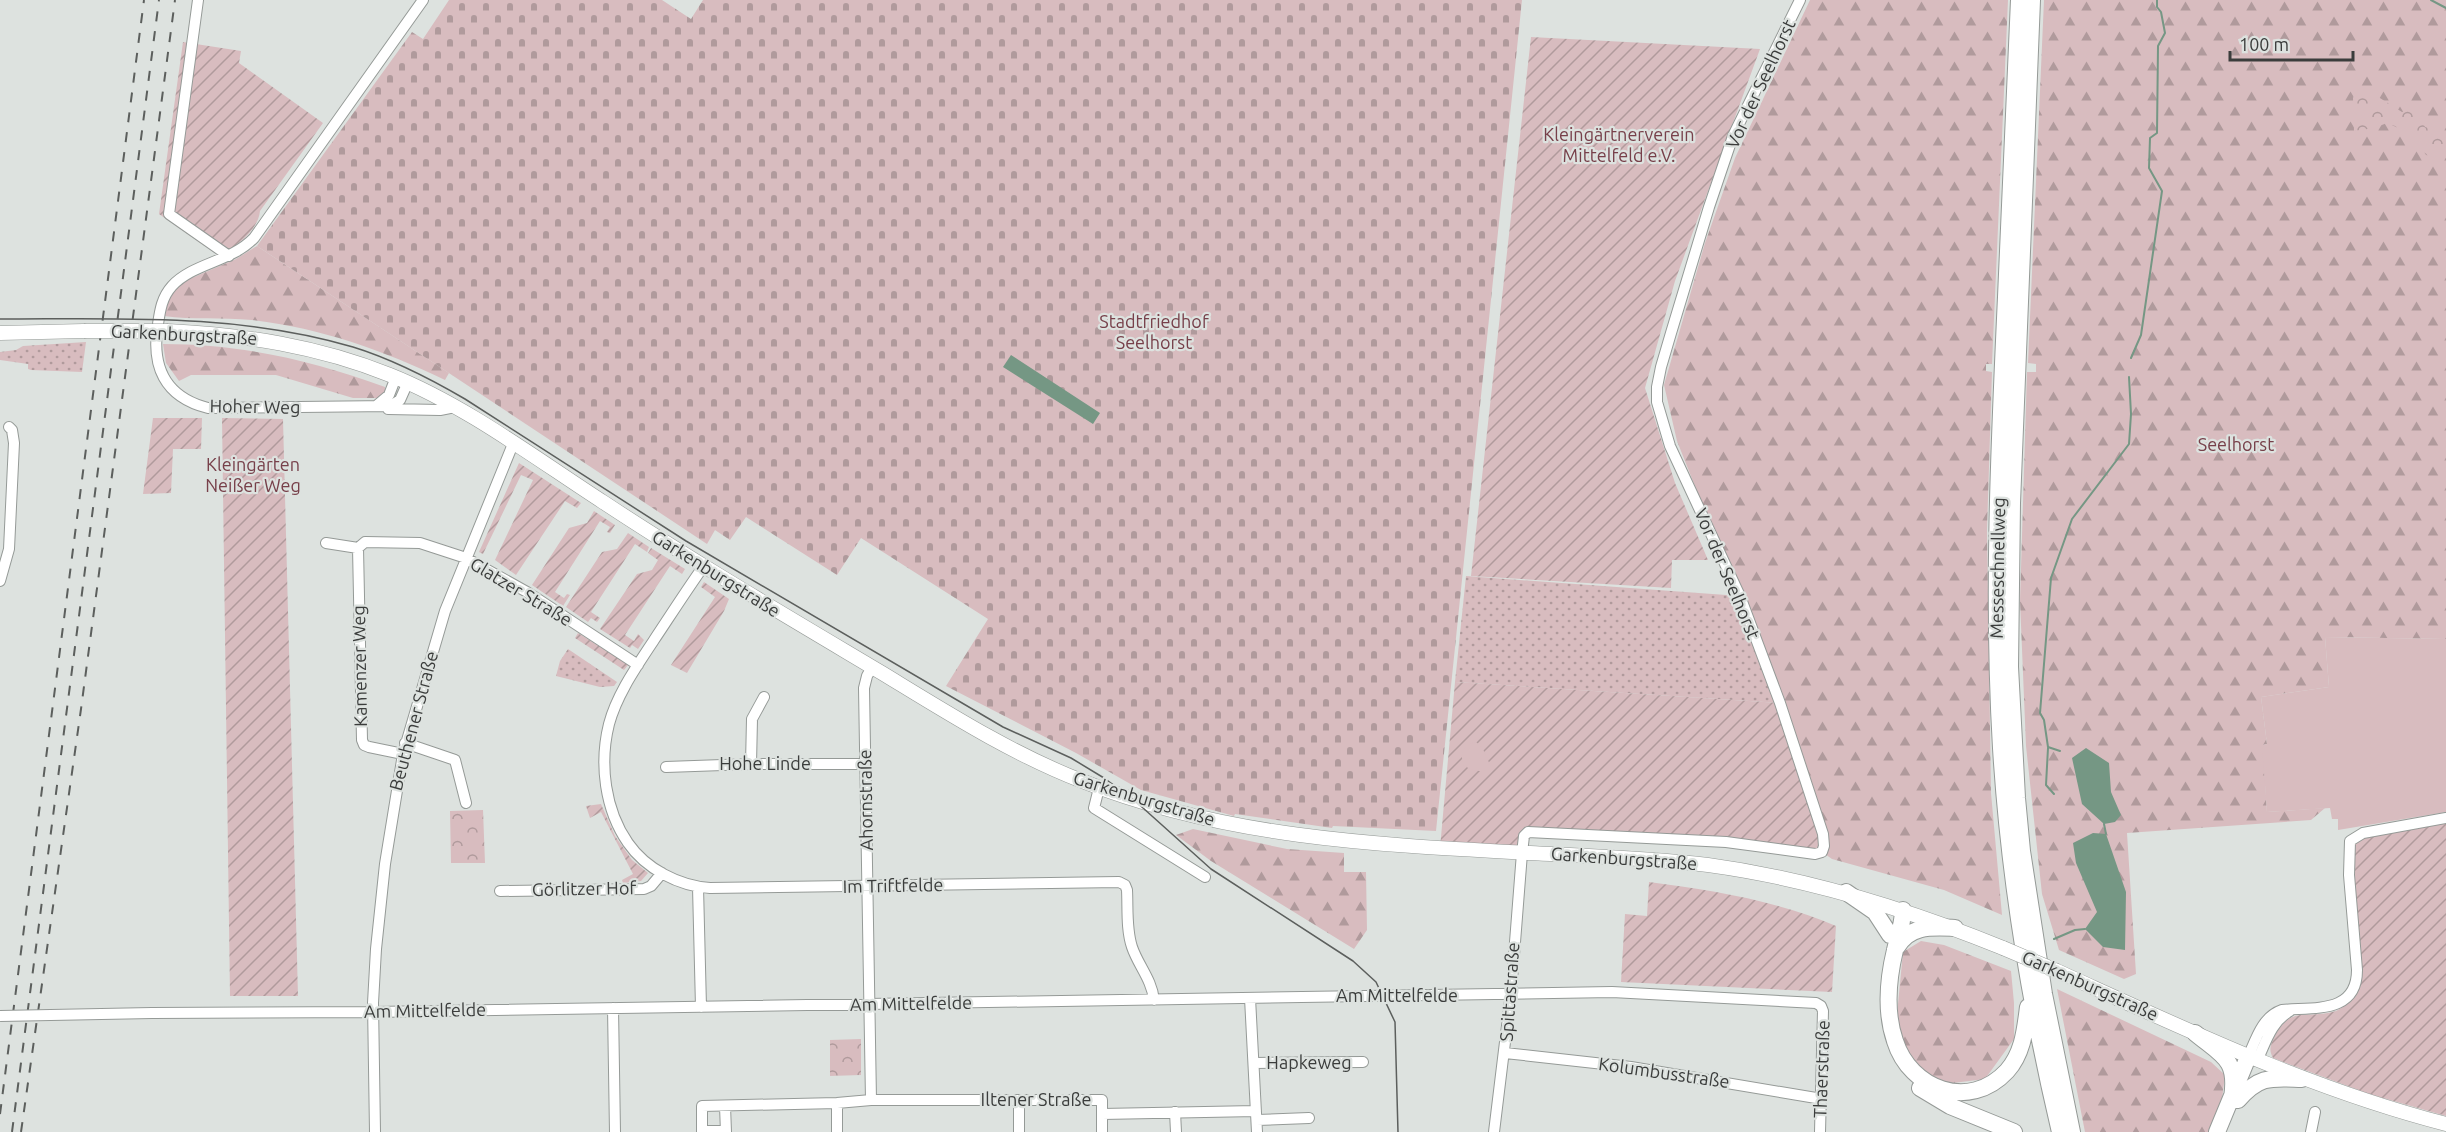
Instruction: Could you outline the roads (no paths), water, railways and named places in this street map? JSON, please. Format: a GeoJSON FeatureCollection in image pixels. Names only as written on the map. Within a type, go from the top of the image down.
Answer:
{"type":"FeatureCollection","features":[{"type":"Feature","properties":{"kind":"highway","name":"Messeschnellweg"},"geometry":{"type":"LineString","coordinates":[[2019,0],[2002,394],[1998,666],[2010,854],[2030,994],[2069,1131]]}},
{"type":"Feature","properties":{"kind":"highway","name":"Messeschnellweg"},"geometry":{"type":"LineString","coordinates":[[2032,0],[2012,503],[2010,667],[2015,778],[2022,851],[2044,993],[2069,1131]]}},
{"type":"Feature","properties":{"kind":"highway"},"geometry":{"type":"LineString","coordinates":[[1846,892],[1875,912],[1892,943],[1889,999],[1894,1038],[1906,1064],[1919,1078],[1933,1087],[1961,1092],[1974,1091],[1986,1087],[2003,1075],[2021,1047],[2030,994]]}},
{"type":"Feature","properties":{"kind":"highway"},"geometry":{"type":"LineString","coordinates":[[1903,910],[1903,923],[1892,943],[1885,1014],[1889,1041],[1901,1066],[1916,1085],[1934,1098],[2014,1132]]}},
{"type":"Feature","properties":{"kind":"highway"},"geometry":{"type":"LineString","coordinates":[[1892,943],[1904,938],[1912,931],[1936,927],[1955,928]]}},
{"type":"Feature","properties":{"kind":"highway"},"geometry":{"type":"LineString","coordinates":[[2195,1034],[2222,1056],[2233,1069],[2235,1099]]}},
{"type":"Feature","properties":{"kind":"highway"},"geometry":{"type":"LineString","coordinates":[[2223,1132],[2252,1059]]}},
{"type":"Feature","properties":{"kind":"highway"},"geometry":{"type":"LineString","coordinates":[[2217,1132],[2235,1099],[2260,1080],[2302,1079]]}},
{"type":"Feature","properties":{"kind":"main road","name":"Garkenburgstraße"},"geometry":{"type":"LineString","coordinates":[[0,333],[168,331],[238,336],[299,345],[340,357],[402,380],[455,407],[703,567],[872,667],[1031,758],[1099,788],[1201,819],[1257,830],[1371,844],[1706,865],[1770,875],[1846,892],[1955,928],[2057,970],[2195,1034],[2302,1079],[2390,1109],[2446,1124]]}},
{"type":"Feature","properties":{"kind":"street"},"geometry":{"type":"LineString","coordinates":[[198,0],[169,214],[229,256]]}},
{"type":"Feature","properties":{"kind":"street","name":"Hoher Weg"},"geometry":{"type":"LineString","coordinates":[[402,380],[396,404],[208,408],[187,400],[173,389],[160,373],[155,355],[155,342],[163,299],[178,280],[229,256],[247,246],[254,238],[423,0]]}},
{"type":"Feature","properties":{"kind":"street","name":"Vor der Seelhorst"},"geometry":{"type":"LineString","coordinates":[[1522,853],[1524,836],[1533,832],[1726,842],[1815,854],[1822,852],[1824,846],[1821,826],[1794,743],[1748,618],[1670,446],[1658,402],[1657,387],[1664,356],[1709,207],[1730,147],[1800,0]]}},
{"type":"Feature","properties":{"kind":"street"},"geometry":{"type":"LineString","coordinates":[[376,406],[392,410],[440,410],[455,407]]}},
{"type":"Feature","properties":{"kind":"street"},"geometry":{"type":"LineString","coordinates":[[0,581],[9,549],[14,443],[9,426]]}},
{"type":"Feature","properties":{"kind":"street","name":"Beuthener Straße"},"geometry":{"type":"LineString","coordinates":[[375,1132],[376,949],[384,864],[404,748],[429,657],[466,558],[513,444]]}},
{"type":"Feature","properties":{"kind":"street","name":"Glatzer Straße"},"geometry":{"type":"LineString","coordinates":[[326,543],[358,548],[365,542],[420,543],[466,558],[527,592],[638,665]]}},
{"type":"Feature","properties":{"kind":"street","name":"Kamenzer Weg"},"geometry":{"type":"LineString","coordinates":[[358,548],[362,740],[369,747],[404,748]]}},
{"type":"Feature","properties":{"kind":"street","name":"Im Triftfelde"},"geometry":{"type":"LineString","coordinates":[[703,567],[638,665],[615,706],[609,724],[606,742],[606,786],[613,816],[633,850],[662,873],[698,887],[1119,882],[1125,885],[1129,935],[1133,949],[1153,990],[1154,1000]]}},
{"type":"Feature","properties":{"kind":"street","name":"Ahornstraße"},"geometry":{"type":"LineString","coordinates":[[871,1100],[864,688],[872,667]]}},
{"type":"Feature","properties":{"kind":"street"},"geometry":{"type":"LineString","coordinates":[[751,764],[752,719],[764,697]]}},
{"type":"Feature","properties":{"kind":"street"},"geometry":{"type":"LineString","coordinates":[[404,748],[455,760],[466,802]]}},
{"type":"Feature","properties":{"kind":"street","name":"Hohe Linde"},"geometry":{"type":"LineString","coordinates":[[666,767],[865,764]]}},
{"type":"Feature","properties":{"kind":"street"},"geometry":{"type":"LineString","coordinates":[[1099,788],[1094,808],[1205,878]]}},
{"type":"Feature","properties":{"kind":"street"},"geometry":{"type":"LineString","coordinates":[[2252,1059],[2268,1017],[2282,1010],[2334,1006],[2342,1003],[2354,990],[2357,982],[2348,855],[2350,842],[2363,833],[2446,818]]}},
{"type":"Feature","properties":{"kind":"street","name":"Spittastraße"},"geometry":{"type":"LineString","coordinates":[[1494,1132],[1505,1053],[1522,853]]}},
{"type":"Feature","properties":{"kind":"street","name":"Görlitzer Hof"},"geometry":{"type":"LineString","coordinates":[[500,891],[644,889],[651,886],[662,873]]}},
{"type":"Feature","properties":{"kind":"street"},"geometry":{"type":"LineString","coordinates":[[698,887],[701,1007]]}},
{"type":"Feature","properties":{"kind":"street","name":"Am Mittelfelde"},"geometry":{"type":"LineString","coordinates":[[0,1016],[1494,996],[1511,993],[1612,992],[1816,1003],[1821,1006]]}},
{"type":"Feature","properties":{"kind":"street"},"geometry":{"type":"LineString","coordinates":[[1250,998],[1257,1132]]}},
{"type":"Feature","properties":{"kind":"street","name":"Thaerstraße"},"geometry":{"type":"LineString","coordinates":[[1820,1132],[1823,1011],[1821,1006]]}},
{"type":"Feature","properties":{"kind":"street"},"geometry":{"type":"LineString","coordinates":[[613,1008],[615,1132]]}},
{"type":"Feature","properties":{"kind":"street","name":"Kolumbusstraße"},"geometry":{"type":"LineString","coordinates":[[1505,1053],[1631,1066],[1822,1099]]}},
{"type":"Feature","properties":{"kind":"street","name":"Hapkeweg"},"geometry":{"type":"LineString","coordinates":[[1255,1063],[1363,1062]]}},
{"type":"Feature","properties":{"kind":"street","name":"Iltener Straße"},"geometry":{"type":"LineString","coordinates":[[726,1132],[702,1131],[702,1106],[871,1100],[1102,1100],[1102,1114],[1175,1112],[1309,1118]]}},
{"type":"Feature","properties":{"kind":"street"},"geometry":{"type":"LineString","coordinates":[[1019,1100],[1019,1132]]}},
{"type":"Feature","properties":{"kind":"street"},"geometry":{"type":"LineString","coordinates":[[837,1103],[837,1132]]}},
{"type":"Feature","properties":{"kind":"street"},"geometry":{"type":"LineString","coordinates":[[725,1106],[726,1132]]}},
{"type":"Feature","properties":{"kind":"street"},"geometry":{"type":"LineString","coordinates":[[1175,1112],[1176,1132]]}},
{"type":"Feature","properties":{"kind":"street"},"geometry":{"type":"LineString","coordinates":[[2311,1132],[2315,1112]]}},
{"type":"Feature","properties":{"kind":"street"},"geometry":{"type":"LineString","coordinates":[[1102,1114],[1102,1132]]}},
{"type":"Feature","properties":{"kind":"waterway"},"geometry":{"type":"LineString","coordinates":[[2131,358],[2141,335],[2162,191],[2149,168],[2150,138],[2157,133],[2158,46],[2165,33],[2157,0]]}},
{"type":"Feature","properties":{"kind":"waterway"},"geometry":{"type":"LineString","coordinates":[[2431,0],[2446,8]]}},
{"type":"Feature","properties":{"kind":"waterway"},"geometry":{"type":"LineString","coordinates":[[2060,751],[2048,747],[2044,720],[2040,713],[2051,578],[2072,519],[2129,444],[2131,414],[2129,377]]}},
{"type":"Feature","properties":{"kind":"waterway"},"geometry":{"type":"LineString","coordinates":[[2048,748],[2046,785],[2054,794]]}},
{"type":"Feature","properties":{"kind":"waterway"},"geometry":{"type":"LineString","coordinates":[[2104,824],[2106,834]]}},
{"type":"Feature","properties":{"kind":"waterway"},"geometry":{"type":"LineString","coordinates":[[2054,939],[2075,930],[2085,929]]}},
{"type":"Feature","properties":{"kind":"tram line"},"geometry":{"type":"LineString","coordinates":[[0,319],[178,320],[266,328],[310,336],[368,352],[410,370],[465,399],[686,541],[1003,727],[1071,758],[1104,778],[1133,799],[1211,869],[1353,961],[1376,982],[1395,1022],[1398,1132]]}},
{"type":"Feature","properties":{"kind":"railway"},"geometry":{"type":"LineString","coordinates":[[0,1114],[144,0]]}},
{"type":"Feature","properties":{"kind":"railway"},"geometry":{"type":"LineString","coordinates":[[12,1132],[159,0]]}},
{"type":"Feature","properties":{"kind":"railway"},"geometry":{"type":"LineString","coordinates":[[21,1132],[81,709],[175,0]]}},
{"type":"Feature","properties":{"kind":"park label","name":"Kleingärtnerverein Mittelfeld e.V."},"geometry":{"type":"Point","coordinates":[1619,145]}},
{"type":"Feature","properties":{"kind":"park label","name":"Stadtfriedhof Seelhorst"},"geometry":{"type":"Point","coordinates":[1154,332]}},
{"type":"Feature","properties":{"kind":"park label","name":"Seelhorst"},"geometry":{"type":"Point","coordinates":[2236,445]}},
{"type":"Feature","properties":{"kind":"park label","name":"Kleingärten Neißer Weg"},"geometry":{"type":"Point","coordinates":[253,475]}}]}
